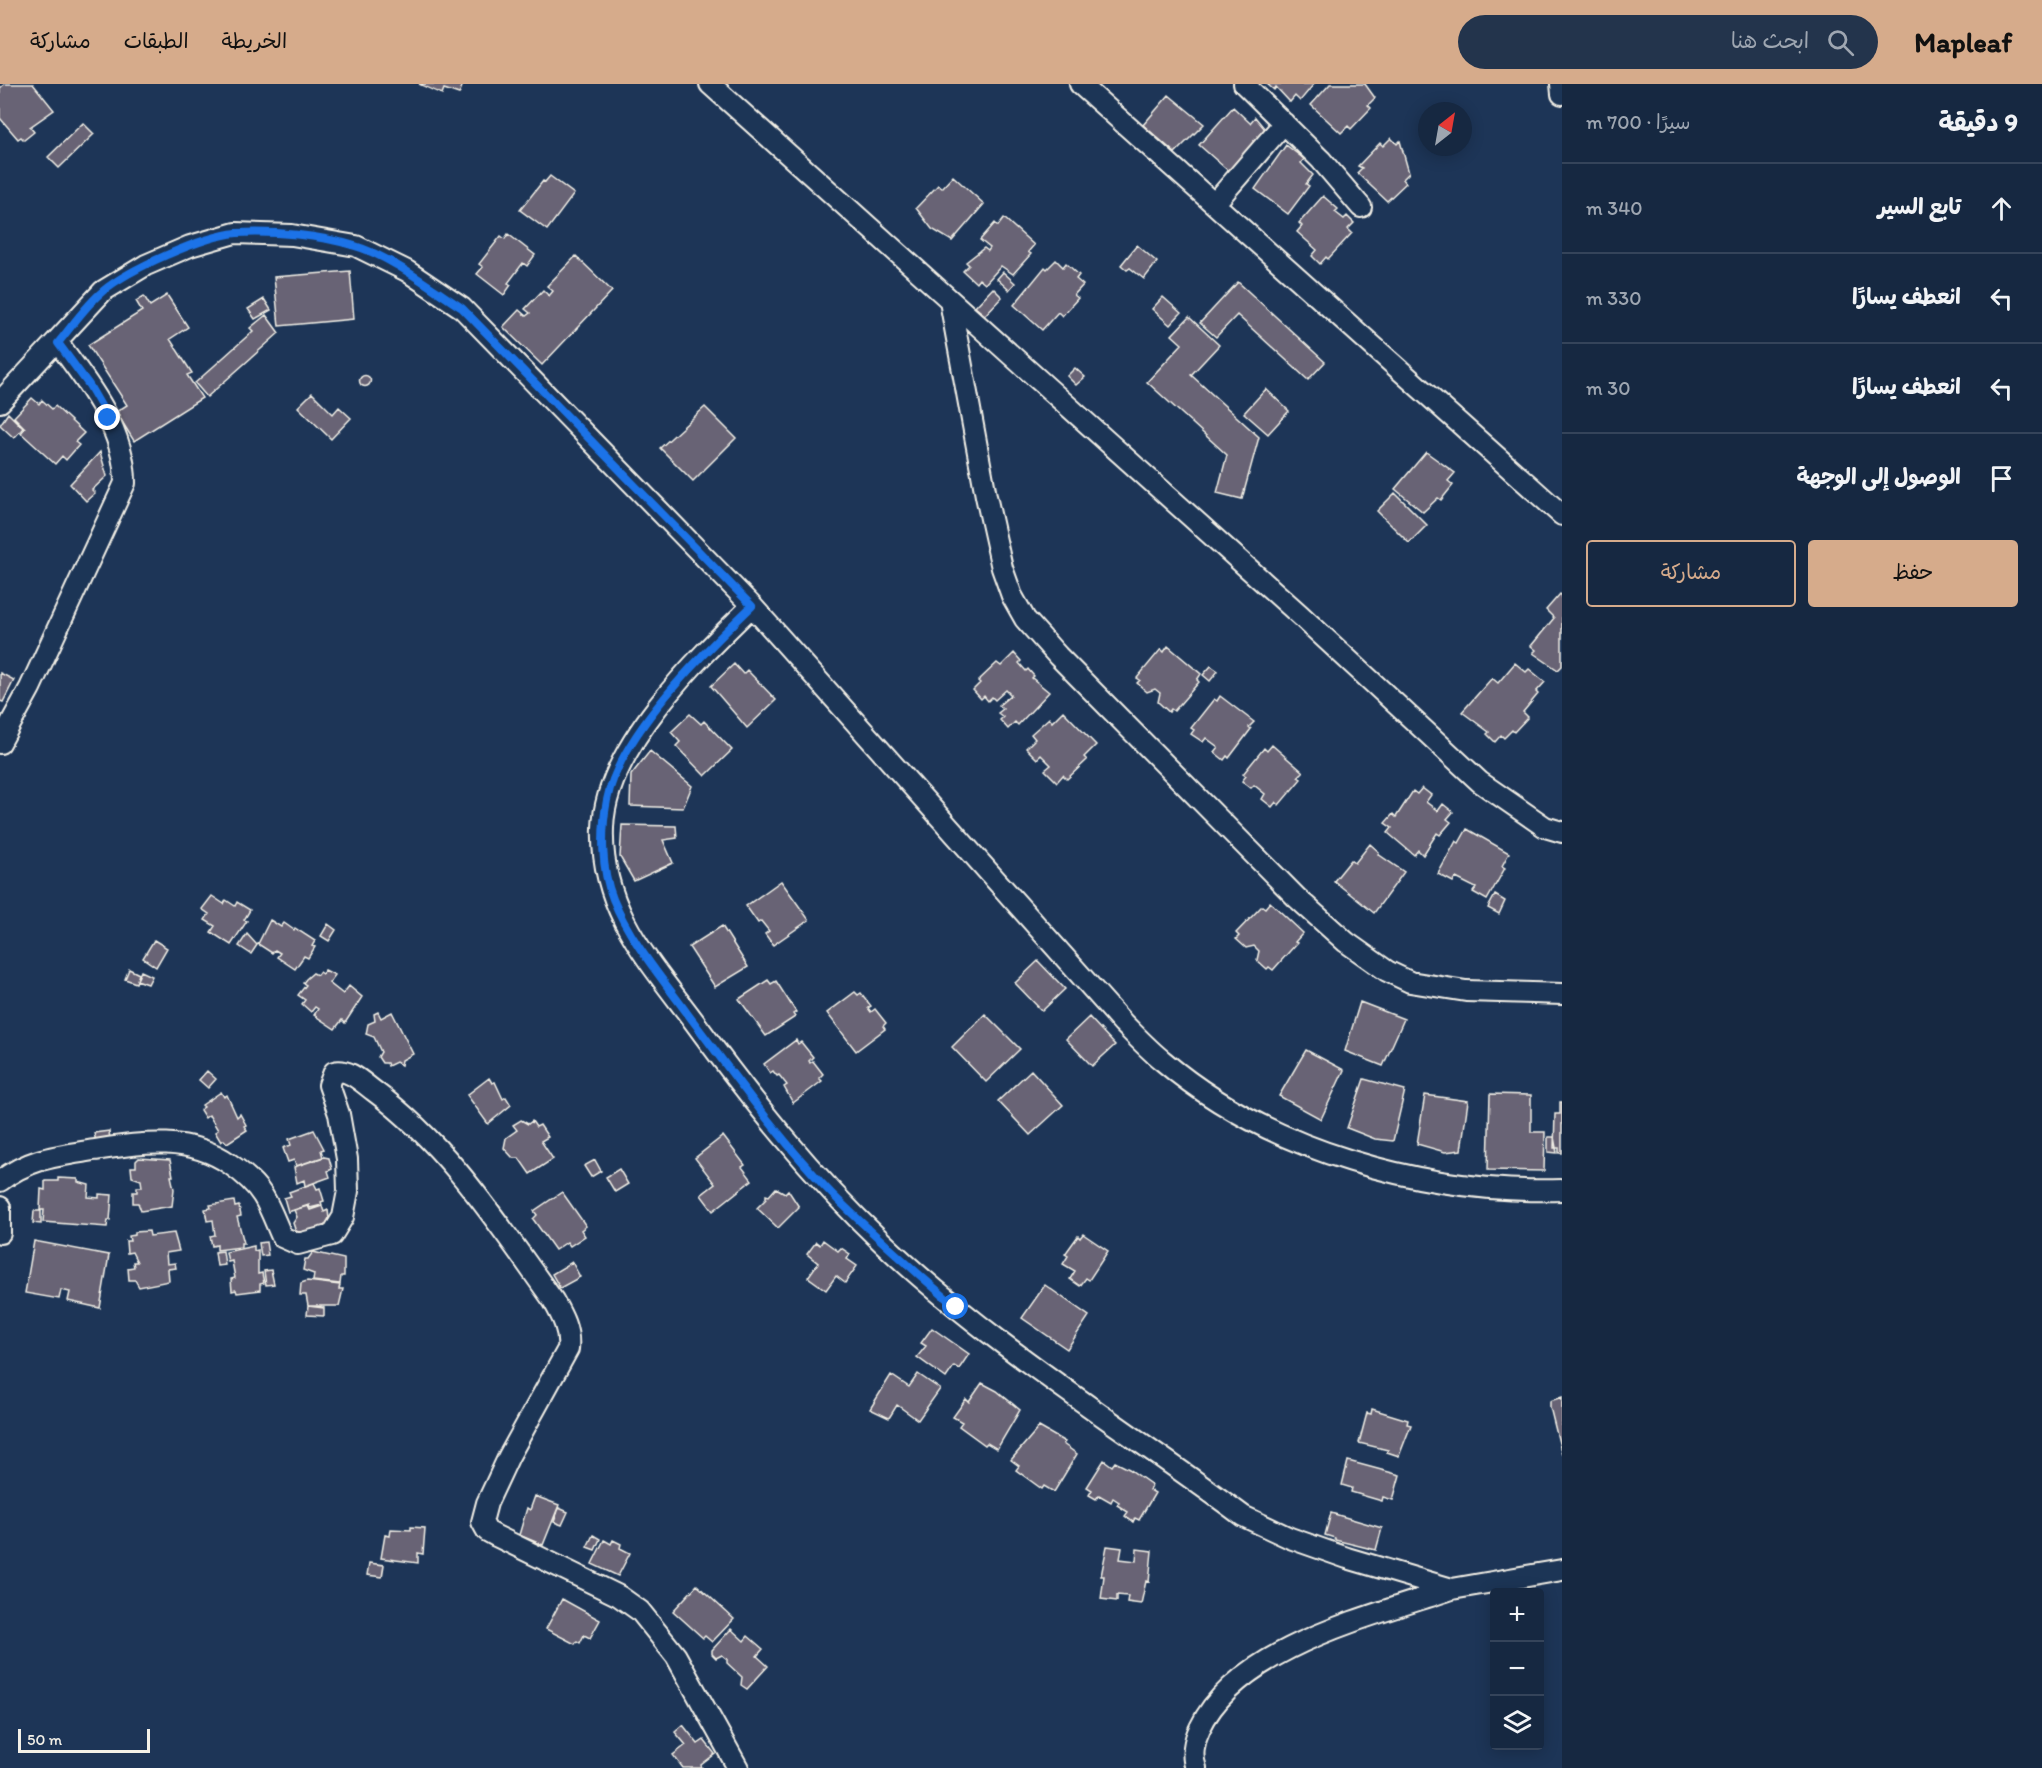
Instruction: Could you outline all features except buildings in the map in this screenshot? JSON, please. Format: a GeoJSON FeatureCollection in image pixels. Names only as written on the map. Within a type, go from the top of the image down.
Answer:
{"type":"FeatureCollection","features":[{"type":"Feature","properties":{"kind":"street"},"geometry":{"type":"LineString","coordinates":[[710,84],[1480,782],[1545,827],[1562,832]]}},
{"type":"Feature","properties":{"kind":"street"},"geometry":{"type":"LineString","coordinates":[[1080,84],[1562,515]]}},
{"type":"Feature","properties":{"kind":"street"},"geometry":{"type":"LineString","coordinates":[[1244,84],[1321,160],[1361,207]]}},
{"type":"Feature","properties":{"kind":"street"},"geometry":{"type":"LineString","coordinates":[[1561,84],[1562,94]]}},
{"type":"Feature","properties":{"kind":"street"},"geometry":{"type":"LineString","coordinates":[[1215,203],[1284,123]]}},
{"type":"Feature","properties":{"kind":"street"},"geometry":{"type":"LineString","coordinates":[[0,402],[58,343],[103,291],[146,265],[190,246],[235,233],[292,235],[356,246],[407,271],[462,308],[752,606],[1124,1023],[1162,1061],[1256,1123],[1299,1143],[1337,1156],[1427,1179],[1500,1190],[1562,1190]]}},
{"type":"Feature","properties":{"kind":"street"},"geometry":{"type":"LineString","coordinates":[[950,301],[986,496],[1002,568],[1012,596],[1025,619],[1058,656],[1297,898],[1346,942],[1387,971],[1410,982],[1466,991],[1562,994]]}},
{"type":"Feature","properties":{"kind":"street"},"geometry":{"type":"LineString","coordinates":[[0,743],[30,688],[125,483],[125,461],[108,418],[89,385],[58,343]]}},
{"type":"Feature","properties":{"kind":"street"},"geometry":{"type":"LineString","coordinates":[[752,606],[727,630],[654,713],[628,749],[611,787],[603,827],[604,860],[612,898],[634,941],[766,1114],[830,1192],[884,1244],[956,1307],[1243,1516],[1290,1538],[1347,1558],[1452,1589]]}},
{"type":"Feature","properties":{"kind":"street"},"geometry":{"type":"LineString","coordinates":[[0,1181],[19,1167],[44,1158],[154,1142],[180,1144],[220,1157],[245,1174],[262,1194],[282,1237],[298,1244],[332,1235],[343,1217],[348,1191],[347,1159],[339,1114],[329,1085],[331,1076],[334,1072],[344,1071],[392,1104],[416,1124],[451,1163],[553,1300],[566,1324],[569,1338],[568,1349],[509,1456],[487,1503],[482,1522],[487,1531],[619,1596],[640,1611],[676,1656],[738,1768]]}},
{"type":"Feature","properties":{"kind":"street"},"geometry":{"type":"LineString","coordinates":[[0,1207],[0,1233]]}},
{"type":"Feature","properties":{"kind":"street"},"geometry":{"type":"LineString","coordinates":[[1196,1768],[1195,1738],[1209,1708],[1237,1681],[1266,1661],[1300,1644],[1452,1589],[1562,1570]]}},
{"type":"Feature","properties":{"kind":"route"},"geometry":{"type":"LineString","coordinates":[[108,418],[89,385],[58,343],[103,291],[146,265],[190,246],[235,233],[292,235],[356,246],[407,271],[462,308],[752,606],[693,668],[654,713],[628,749],[607,798],[603,827],[604,860],[612,898],[634,941],[660,977],[766,1114],[830,1192],[884,1244],[956,1307]]}}]}
